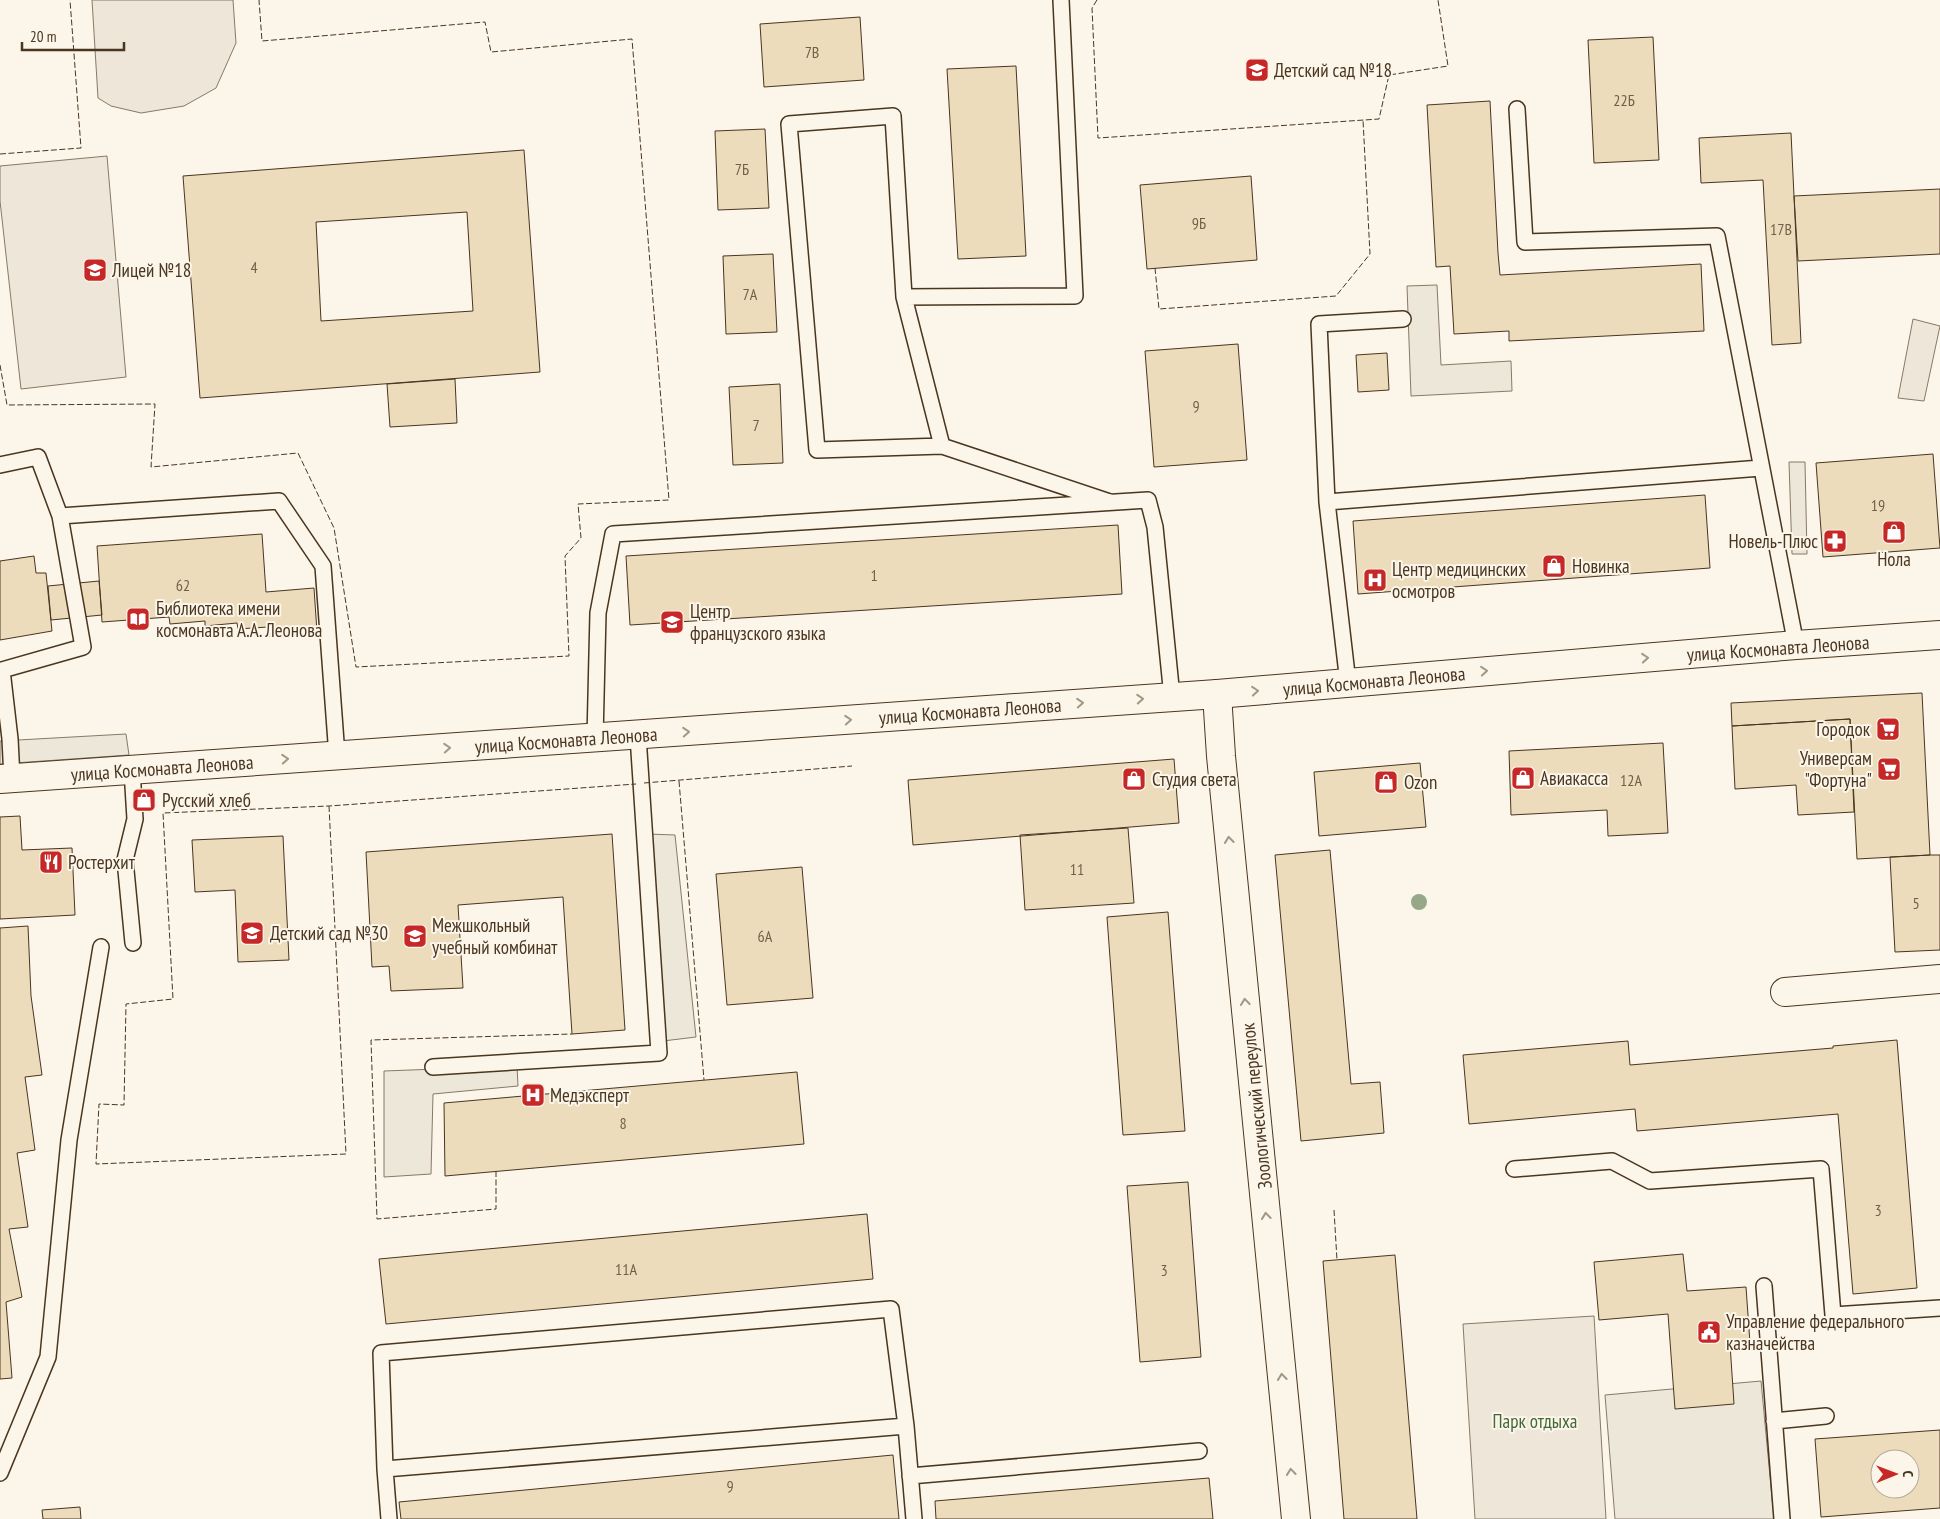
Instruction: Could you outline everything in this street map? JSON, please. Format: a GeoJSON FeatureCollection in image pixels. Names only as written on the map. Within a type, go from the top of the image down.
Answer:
{"type":"FeatureCollection","features":[{"type":"Feature","properties":{"kind":"main road","name":"улица Космонавта Леонова"},"geometry":{"type":"LineString","coordinates":[[6,779],[1217,694],[1796,645],[1940,636]]}},
{"type":"Feature","properties":{"kind":"main road","name":"Зоологический переулок"},"geometry":{"type":"LineString","coordinates":[[1217,694],[1221,756],[1296,1519]]}},
{"type":"Feature","properties":{"kind":"main road"},"geometry":{"type":"LineString","coordinates":[[1785,992],[1940,979]]}},
{"type":"Feature","properties":{"kind":"lane"},"geometry":{"type":"LineString","coordinates":[[904,297],[1075,296],[1061,0]]}},
{"type":"Feature","properties":{"kind":"lane"},"geometry":{"type":"LineString","coordinates":[[1517,109],[1525,242],[1717,236],[1796,645]]}},
{"type":"Feature","properties":{"kind":"lane"},"geometry":{"type":"LineString","coordinates":[[942,446],[904,297],[893,116],[789,124],[817,450],[942,446],[1110,502]]}},
{"type":"Feature","properties":{"kind":"lane"},"geometry":{"type":"LineString","coordinates":[[1348,683],[1327,502],[1319,324],[1403,319]]}},
{"type":"Feature","properties":{"kind":"lane"},"geometry":{"type":"LineString","coordinates":[[0,465],[38,457],[60,516],[84,647],[2,670],[10,739],[6,779]]}},
{"type":"Feature","properties":{"kind":"lane"},"geometry":{"type":"LineString","coordinates":[[1327,502],[1761,468]]}},
{"type":"Feature","properties":{"kind":"lane"},"geometry":{"type":"LineString","coordinates":[[595,738],[598,613],[612,534],[1148,500],[1155,527],[1172,697]]}},
{"type":"Feature","properties":{"kind":"lane"},"geometry":{"type":"LineString","coordinates":[[60,516],[279,501],[323,566],[337,756]]}},
{"type":"Feature","properties":{"kind":"lane"},"geometry":{"type":"LineString","coordinates":[[433,1067],[659,1053],[638,736]]}},
{"type":"Feature","properties":{"kind":"lane"},"geometry":{"type":"LineString","coordinates":[[132,770],[135,819],[125,860],[133,943]]}},
{"type":"Feature","properties":{"kind":"lane"},"geometry":{"type":"LineString","coordinates":[[0,1473],[48,1357],[69,1140],[101,946]]}},
{"type":"Feature","properties":{"kind":"lane"},"geometry":{"type":"LineString","coordinates":[[1514,1169],[1612,1161],[1650,1181],[1821,1169],[1833,1315],[1940,1308]]}},
{"type":"Feature","properties":{"kind":"lane"},"geometry":{"type":"LineString","coordinates":[[1764,1286],[1782,1519]]}},
{"type":"Feature","properties":{"kind":"lane"},"geometry":{"type":"LineString","coordinates":[[389,1519],[385,1469],[382,1353],[891,1308],[906,1426],[914,1519]]}},
{"type":"Feature","properties":{"kind":"lane"},"geometry":{"type":"LineString","coordinates":[[1774,1421],[1826,1416]]}},
{"type":"Feature","properties":{"kind":"lane"},"geometry":{"type":"LineString","coordinates":[[385,1469],[906,1426]]}},
{"type":"Feature","properties":{"kind":"lane"},"geometry":{"type":"LineString","coordinates":[[910,1476],[1199,1451]]}},
{"type":"Feature","properties":{"kind":"green space"},"geometry":{"type":"Polygon","coordinates":[[[92,0],[233,0],[236,43],[216,88],[184,106],[141,113],[111,106],[98,98],[92,0]]]}},
{"type":"Feature","properties":{"kind":"green space"},"geometry":{"type":"Polygon","coordinates":[[[107,156],[126,377],[21,389],[0,201],[0,166],[107,156]]]}},
{"type":"Feature","properties":{"kind":"green space"},"geometry":{"type":"Polygon","coordinates":[[[1913,319],[1940,326],[1924,401],[1898,398],[1913,319]]]}},
{"type":"Feature","properties":{"kind":"green space","name":"Парк отдыха"},"geometry":{"type":"Polygon","coordinates":[[[1594,1316],[1606,1519],[1475,1519],[1463,1324],[1594,1316]]]}},
{"type":"Feature","properties":{"kind":"shaded area"},"geometry":{"type":"Polygon","coordinates":[[[1437,285],[1441,365],[1511,361],[1512,391],[1411,396],[1407,286],[1437,285]]]}},
{"type":"Feature","properties":{"kind":"shaded area"},"geometry":{"type":"Polygon","coordinates":[[[1789,462],[1805,462],[1807,554],[1792,554],[1789,462]]]}},
{"type":"Feature","properties":{"kind":"shaded area"},"geometry":{"type":"Polygon","coordinates":[[[126,734],[129,755],[0,764],[0,741],[126,734]]]}},
{"type":"Feature","properties":{"kind":"shaded area"},"geometry":{"type":"Polygon","coordinates":[[[648,834],[675,835],[696,1037],[663,1041],[648,834]]]}},
{"type":"Feature","properties":{"kind":"shaded area"},"geometry":{"type":"Polygon","coordinates":[[[517,1066],[518,1086],[433,1094],[431,1174],[384,1177],[384,1071],[517,1066]]]}},
{"type":"Feature","properties":{"kind":"shaded area"},"geometry":{"type":"Polygon","coordinates":[[[1761,1381],[1774,1519],[1615,1519],[1605,1395],[1761,1381]]]}},
{"type":"Feature","properties":{"kind":"building"},"geometry":{"type":"Polygon","coordinates":[[[860,17],[864,80],[764,87],[760,24],[860,17]]]}},
{"type":"Feature","properties":{"kind":"building"},"geometry":{"type":"Polygon","coordinates":[[[1653,37],[1659,160],[1594,163],[1588,40],[1653,37]]]}},
{"type":"Feature","properties":{"kind":"building"},"geometry":{"type":"Polygon","coordinates":[[[1016,66],[1026,256],[958,259],[947,69],[1016,66]]]}},
{"type":"Feature","properties":{"kind":"building"},"geometry":{"type":"Polygon","coordinates":[[[1490,101],[1500,275],[1701,264],[1704,331],[1509,341],[1509,331],[1454,334],[1450,266],[1436,267],[1427,105],[1490,101]]]}},
{"type":"Feature","properties":{"kind":"building"},"geometry":{"type":"Polygon","coordinates":[[[765,129],[769,208],[718,210],[715,131],[765,129]]]}},
{"type":"Feature","properties":{"kind":"building"},"geometry":{"type":"Polygon","coordinates":[[[1791,133],[1801,343],[1772,345],[1763,180],[1701,183],[1699,138],[1791,133]]]}},
{"type":"Feature","properties":{"kind":"building"},"geometry":{"type":"Polygon","coordinates":[[[524,150],[540,372],[200,398],[183,176],[524,150]],[[467,212],[316,222],[321,321],[473,311],[467,212]]]}},
{"type":"Feature","properties":{"kind":"building"},"geometry":{"type":"Polygon","coordinates":[[[1251,176],[1257,260],[1147,269],[1140,185],[1251,176]]]}},
{"type":"Feature","properties":{"kind":"building"},"geometry":{"type":"Polygon","coordinates":[[[1940,189],[1940,254],[1798,261],[1794,196],[1940,189]]]}},
{"type":"Feature","properties":{"kind":"building"},"geometry":{"type":"Polygon","coordinates":[[[773,254],[777,332],[726,334],[723,256],[773,254]]]}},
{"type":"Feature","properties":{"kind":"building"},"geometry":{"type":"Polygon","coordinates":[[[1238,344],[1247,460],[1154,467],[1145,351],[1238,344]]]}},
{"type":"Feature","properties":{"kind":"building"},"geometry":{"type":"Polygon","coordinates":[[[1387,353],[1389,390],[1358,392],[1356,355],[1387,353]]]}},
{"type":"Feature","properties":{"kind":"building"},"geometry":{"type":"Polygon","coordinates":[[[455,379],[457,423],[390,427],[387,384],[455,379]]]}},
{"type":"Feature","properties":{"kind":"building"},"geometry":{"type":"Polygon","coordinates":[[[780,384],[783,463],[733,465],[729,387],[780,384]]]}},
{"type":"Feature","properties":{"kind":"building"},"geometry":{"type":"Polygon","coordinates":[[[1933,454],[1940,548],[1823,557],[1816,463],[1933,454]]]}},
{"type":"Feature","properties":{"kind":"building"},"geometry":{"type":"Polygon","coordinates":[[[1705,495],[1710,568],[1358,594],[1353,521],[1705,495]]]}},
{"type":"Feature","properties":{"kind":"building"},"geometry":{"type":"Polygon","coordinates":[[[1118,525],[1122,594],[630,625],[626,556],[1118,525]]]}},
{"type":"Feature","properties":{"kind":"building"},"geometry":{"type":"Polygon","coordinates":[[[262,534],[266,592],[314,588],[317,632],[269,636],[268,627],[238,629],[237,623],[205,626],[205,621],[170,624],[169,617],[102,622],[97,546],[262,534]]]}},
{"type":"Feature","properties":{"kind":"building"},"geometry":{"type":"Polygon","coordinates":[[[34,556],[36,573],[46,573],[52,631],[0,640],[0,561],[34,556]]]}},
{"type":"Feature","properties":{"kind":"building"},"geometry":{"type":"Polygon","coordinates":[[[99,581],[102,615],[51,620],[48,586],[99,581]]]}},
{"type":"Feature","properties":{"kind":"building","name":"Универсам \"Фортуна\""},"geometry":{"type":"Polygon","coordinates":[[[1922,693],[1930,855],[1857,859],[1850,719],[1732,726],[1731,703],[1922,693]]]}},
{"type":"Feature","properties":{"kind":"building"},"geometry":{"type":"Polygon","coordinates":[[[1850,719],[1854,812],[1798,815],[1796,785],[1735,789],[1732,726],[1850,719]]]}},
{"type":"Feature","properties":{"kind":"building"},"geometry":{"type":"Polygon","coordinates":[[[1663,743],[1668,833],[1608,836],[1607,810],[1511,815],[1509,751],[1663,743]]]}},
{"type":"Feature","properties":{"kind":"building"},"geometry":{"type":"Polygon","coordinates":[[[1174,759],[1179,823],[913,845],[908,780],[1174,759]]]}},
{"type":"Feature","properties":{"kind":"building"},"geometry":{"type":"Polygon","coordinates":[[[1420,763],[1426,827],[1319,836],[1314,772],[1420,763]]]}},
{"type":"Feature","properties":{"kind":"building"},"geometry":{"type":"Polygon","coordinates":[[[20,816],[22,850],[72,848],[75,915],[0,919],[0,817],[20,816]]]}},
{"type":"Feature","properties":{"kind":"building"},"geometry":{"type":"Polygon","coordinates":[[[1128,828],[1134,903],[1025,910],[1020,835],[1128,828]]]}},
{"type":"Feature","properties":{"kind":"building","name":"Межшкольный учебный комбинат"},"geometry":{"type":"Polygon","coordinates":[[[612,834],[625,1030],[572,1034],[563,897],[458,905],[463,988],[391,991],[389,966],[372,967],[366,852],[612,834]]]}},
{"type":"Feature","properties":{"kind":"building"},"geometry":{"type":"Polygon","coordinates":[[[283,836],[289,960],[238,962],[235,890],[195,892],[192,840],[283,836]]]}},
{"type":"Feature","properties":{"kind":"building"},"geometry":{"type":"Polygon","coordinates":[[[1330,850],[1351,1084],[1380,1082],[1384,1133],[1301,1141],[1275,855],[1330,850]]]}},
{"type":"Feature","properties":{"kind":"building"},"geometry":{"type":"Polygon","coordinates":[[[1940,855],[1940,950],[1895,952],[1890,857],[1940,855]]]}},
{"type":"Feature","properties":{"kind":"building"},"geometry":{"type":"Polygon","coordinates":[[[802,867],[813,998],[727,1005],[716,874],[802,867]]]}},
{"type":"Feature","properties":{"kind":"building"},"geometry":{"type":"Polygon","coordinates":[[[1168,912],[1185,1131],[1123,1135],[1107,917],[1168,912]]]}},
{"type":"Feature","properties":{"kind":"building"},"geometry":{"type":"Polygon","coordinates":[[[28,926],[31,996],[42,1075],[25,1077],[35,1150],[17,1153],[28,1227],[9,1229],[22,1297],[6,1302],[12,1378],[0,1379],[0,928],[28,926]]]}},
{"type":"Feature","properties":{"kind":"building"},"geometry":{"type":"Polygon","coordinates":[[[1897,1040],[1917,1288],[1853,1294],[1838,1114],[1637,1131],[1635,1109],[1469,1124],[1463,1055],[1628,1041],[1630,1065],[1833,1048],[1833,1046],[1897,1040]]]}},
{"type":"Feature","properties":{"kind":"building"},"geometry":{"type":"Polygon","coordinates":[[[797,1072],[804,1144],[445,1176],[444,1103],[797,1072]]]}},
{"type":"Feature","properties":{"kind":"building"},"geometry":{"type":"Polygon","coordinates":[[[1188,1182],[1201,1357],[1140,1362],[1127,1186],[1188,1182]]]}},
{"type":"Feature","properties":{"kind":"building"},"geometry":{"type":"Polygon","coordinates":[[[867,1214],[873,1279],[386,1324],[379,1259],[867,1214]]]}},
{"type":"Feature","properties":{"kind":"building","name":"Управление федерального казначейства"},"geometry":{"type":"Polygon","coordinates":[[[1683,1254],[1687,1291],[1746,1287],[1750,1343],[1730,1344],[1734,1404],[1675,1409],[1668,1314],[1599,1320],[1594,1262],[1683,1254]]]}},
{"type":"Feature","properties":{"kind":"building"},"geometry":{"type":"Polygon","coordinates":[[[1395,1255],[1417,1519],[1344,1519],[1323,1261],[1395,1255]]]}},
{"type":"Feature","properties":{"kind":"building"},"geometry":{"type":"Polygon","coordinates":[[[1940,1430],[1940,1508],[1821,1517],[1815,1439],[1940,1430]]]}},
{"type":"Feature","properties":{"kind":"building"},"geometry":{"type":"Polygon","coordinates":[[[893,1455],[899,1519],[401,1519],[399,1502],[893,1455]]]}},
{"type":"Feature","properties":{"kind":"building"},"geometry":{"type":"Polygon","coordinates":[[[1209,1478],[1213,1519],[936,1519],[935,1501],[1209,1478]]]}},
{"type":"Feature","properties":{"kind":"building"},"geometry":{"type":"Polygon","coordinates":[[[80,1507],[81,1519],[43,1519],[42,1510],[80,1507]]]}},
{"type":"Feature","properties":{"kind":"fence"},"geometry":{"type":"LineString","coordinates":[[0,154],[81,148],[70,0]]}},
{"type":"Feature","properties":{"kind":"fence"},"geometry":{"type":"LineString","coordinates":[[0,365],[7,405],[155,404],[151,467],[298,453],[334,528],[356,667],[569,656],[565,556],[581,538],[578,504],[669,500],[632,39],[491,52],[485,22],[262,41],[259,0]]}},
{"type":"Feature","properties":{"kind":"fence"},"geometry":{"type":"LineString","coordinates":[[1097,0],[1092,8],[1098,138],[1379,119],[1389,75],[1448,66],[1438,0]]}},
{"type":"Feature","properties":{"kind":"fence"},"geometry":{"type":"LineString","coordinates":[[1155,268],[1159,309],[1336,296],[1370,254],[1363,120]]}},
{"type":"Feature","properties":{"kind":"fence"},"geometry":{"type":"LineString","coordinates":[[644,783],[852,766]]}},
{"type":"Feature","properties":{"kind":"fence"},"geometry":{"type":"LineString","coordinates":[[679,781],[704,1080]]}},
{"type":"Feature","properties":{"kind":"fence"},"geometry":{"type":"LineString","coordinates":[[329,806],[346,1154],[96,1164],[99,1104],[124,1105],[126,1004],[173,999],[163,813],[329,806],[636,784]]}},
{"type":"Feature","properties":{"kind":"fence"},"geometry":{"type":"LineString","coordinates":[[496,1171],[496,1209],[377,1219],[371,1040],[572,1034]]}},
{"type":"Feature","properties":{"kind":"fence"},"geometry":{"type":"LineString","coordinates":[[1334,1210],[1337,1260]]}},
{"type":"Feature","properties":{"kind":"place","name":"Детский сад №18"},"geometry":{"type":"Point","coordinates":[1257,70]}},
{"type":"Feature","properties":{"kind":"place","name":"Лицей №18"},"geometry":{"type":"Point","coordinates":[95,270]}},
{"type":"Feature","properties":{"kind":"place","name":"Нола"},"geometry":{"type":"Point","coordinates":[1894,532]}},
{"type":"Feature","properties":{"kind":"place","name":"Новель-Плюс"},"geometry":{"type":"Point","coordinates":[1835,541]}},
{"type":"Feature","properties":{"kind":"place","name":"Новинка"},"geometry":{"type":"Point","coordinates":[1554,566]}},
{"type":"Feature","properties":{"kind":"place","name":"Центр медицинских осмотров"},"geometry":{"type":"Point","coordinates":[1375,580]}},
{"type":"Feature","properties":{"kind":"place","name":"Библиотека имени космонавта А.А. Леонова"},"geometry":{"type":"Point","coordinates":[138,619]}},
{"type":"Feature","properties":{"kind":"place","name":"Центр французского языка"},"geometry":{"type":"Point","coordinates":[672,622]}},
{"type":"Feature","properties":{"kind":"place","name":"Городок"},"geometry":{"type":"Point","coordinates":[1888,729]}},
{"type":"Feature","properties":{"kind":"place","name":"Универсам \"Фортуна\""},"geometry":{"type":"Point","coordinates":[1889,769]}},
{"type":"Feature","properties":{"kind":"place","name":"Авиакасса"},"geometry":{"type":"Point","coordinates":[1523,778]}},
{"type":"Feature","properties":{"kind":"place","name":"Студия света"},"geometry":{"type":"Point","coordinates":[1134,779]}},
{"type":"Feature","properties":{"kind":"place","name":"Ozon"},"geometry":{"type":"Point","coordinates":[1386,782]}},
{"type":"Feature","properties":{"kind":"place","name":"Русский хлеб"},"geometry":{"type":"Point","coordinates":[144,800]}},
{"type":"Feature","properties":{"kind":"place","name":"Ростерхит"},"geometry":{"type":"Point","coordinates":[51,862]}},
{"type":"Feature","properties":{"kind":"place","name":"Детский сад №30"},"geometry":{"type":"Point","coordinates":[252,933]}},
{"type":"Feature","properties":{"kind":"place","name":"Межшкольный учебный комбинат"},"geometry":{"type":"Point","coordinates":[415,936]}},
{"type":"Feature","properties":{"kind":"place","name":"Медэксперт"},"geometry":{"type":"Point","coordinates":[533,1095]}},
{"type":"Feature","properties":{"kind":"place","name":"Управление федерального казначейства"},"geometry":{"type":"Point","coordinates":[1709,1332]}}]}
